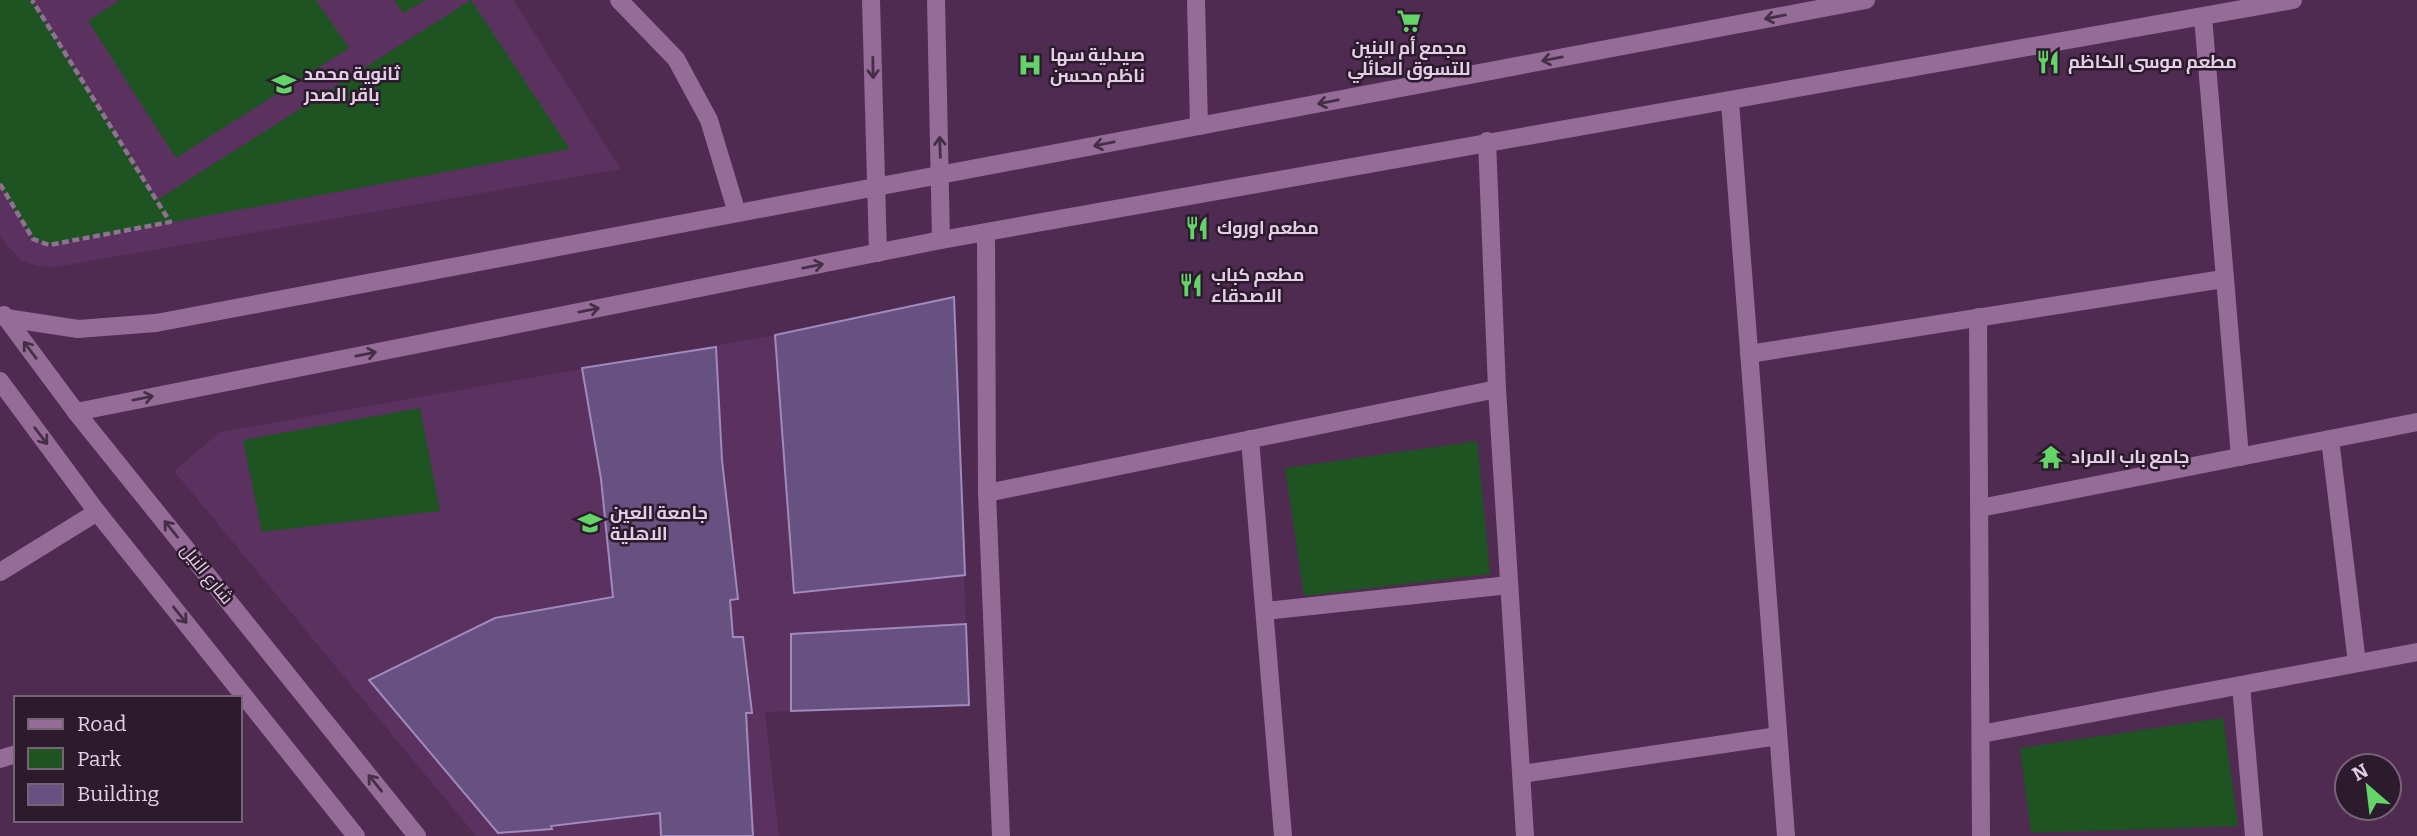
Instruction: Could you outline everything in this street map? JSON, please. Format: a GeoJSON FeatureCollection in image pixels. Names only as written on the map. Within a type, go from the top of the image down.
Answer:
{"type":"FeatureCollection","features":[{"type":"Feature","properties":{"kind":"street"},"geometry":{"type":"LineString","coordinates":[[619,0],[643,21],[676,59],[709,120],[737,213]]}},
{"type":"Feature","properties":{"kind":"street"},"geometry":{"type":"LineString","coordinates":[[871,0],[878,253]]}},
{"type":"Feature","properties":{"kind":"street"},"geometry":{"type":"LineString","coordinates":[[936,0],[941,240]]}},
{"type":"Feature","properties":{"kind":"street"},"geometry":{"type":"LineString","coordinates":[[1196,0],[1199,126]]}},
{"type":"Feature","properties":{"kind":"street"},"geometry":{"type":"LineString","coordinates":[[3,314],[41,326],[117,328],[1866,0]]}},
{"type":"Feature","properties":{"kind":"street"},"geometry":{"type":"LineString","coordinates":[[76,412],[941,240],[2293,0]]}},
{"type":"Feature","properties":{"kind":"street"},"geometry":{"type":"LineString","coordinates":[[2203,17],[2240,457]]}},
{"type":"Feature","properties":{"kind":"street"},"geometry":{"type":"LineString","coordinates":[[1730,102],[1786,836]]}},
{"type":"Feature","properties":{"kind":"street"},"geometry":{"type":"LineString","coordinates":[[1487,141],[1497,389],[1525,836]]}},
{"type":"Feature","properties":{"kind":"street"},"geometry":{"type":"LineString","coordinates":[[986,234],[987,493],[1001,836]]}},
{"type":"Feature","properties":{"kind":"street"},"geometry":{"type":"LineString","coordinates":[[1749,354],[2223,279]]}},
{"type":"Feature","properties":{"kind":"street","name":"شارع النيل"},"geometry":{"type":"LineString","coordinates":[[3,314],[76,412],[418,836]]}},
{"type":"Feature","properties":{"kind":"street"},"geometry":{"type":"LineString","coordinates":[[1978,317],[1981,836]]}},
{"type":"Feature","properties":{"kind":"street"},"geometry":{"type":"LineString","coordinates":[[0,381],[97,512],[356,836]]}},
{"type":"Feature","properties":{"kind":"street"},"geometry":{"type":"LineString","coordinates":[[987,493],[1497,389]]}},
{"type":"Feature","properties":{"kind":"street"},"geometry":{"type":"LineString","coordinates":[[1980,508],[2417,422]]}},
{"type":"Feature","properties":{"kind":"street"},"geometry":{"type":"LineString","coordinates":[[1250,439],[1283,836]]}},
{"type":"Feature","properties":{"kind":"street"},"geometry":{"type":"LineString","coordinates":[[2330,439],[2357,663]]}},
{"type":"Feature","properties":{"kind":"street"},"geometry":{"type":"LineString","coordinates":[[0,572],[97,512]]}},
{"type":"Feature","properties":{"kind":"street"},"geometry":{"type":"LineString","coordinates":[[1265,611],[1509,585]]}},
{"type":"Feature","properties":{"kind":"street"},"geometry":{"type":"LineString","coordinates":[[1981,734],[2417,652]]}},
{"type":"Feature","properties":{"kind":"street"},"geometry":{"type":"LineString","coordinates":[[2241,685],[2254,836]]}},
{"type":"Feature","properties":{"kind":"street"},"geometry":{"type":"LineString","coordinates":[[1522,774],[1778,736]]}},
{"type":"Feature","properties":{"kind":"path"},"geometry":{"type":"LineString","coordinates":[[0,184],[33,239],[40,243],[50,245],[170,222],[32,0]]}},
{"type":"Feature","properties":{"kind":"shaded area","name":"ثانوية محمد باقر الصدر"},"geometry":{"type":"Polygon","coordinates":[[[0,0],[513,0],[621,169],[55,267],[37,266],[20,260],[0,236],[0,0]]]}},
{"type":"Feature","properties":{"kind":"shaded area","name":"جامعة العين الاهلية"},"geometry":{"type":"Polygon","coordinates":[[[954,297],[969,705],[765,712],[779,836],[476,836],[174,471],[220,432],[775,335],[954,297]]]}},
{"type":"Feature","properties":{"kind":"green space"},"geometry":{"type":"Polygon","coordinates":[[[0,0],[32,0],[157,200],[471,0],[570,149],[49,245],[33,239],[0,186],[0,0]]]}},
{"type":"Feature","properties":{"kind":"green space"},"geometry":{"type":"Polygon","coordinates":[[[120,0],[316,0],[349,48],[176,158],[88,21],[120,0]]]}},
{"type":"Feature","properties":{"kind":"green space"},"geometry":{"type":"Polygon","coordinates":[[[394,0],[426,0],[403,13],[394,0]]]}},
{"type":"Feature","properties":{"kind":"green space"},"geometry":{"type":"Polygon","coordinates":[[[420,408],[440,511],[262,532],[243,440],[420,408]]]}},
{"type":"Feature","properties":{"kind":"green space"},"geometry":{"type":"Polygon","coordinates":[[[1477,441],[1490,574],[1304,596],[1285,468],[1477,441]]]}},
{"type":"Feature","properties":{"kind":"green space"},"geometry":{"type":"Polygon","coordinates":[[[2223,718],[2238,826],[2031,833],[2020,748],[2223,718]]]}},
{"type":"Feature","properties":{"kind":"building"},"geometry":{"type":"Polygon","coordinates":[[[954,297],[965,575],[794,593],[775,335],[954,297]]]}},
{"type":"Feature","properties":{"kind":"building"},"geometry":{"type":"Polygon","coordinates":[[[716,347],[722,460],[738,599],[730,600],[733,637],[743,637],[752,713],[746,713],[753,836],[661,836],[660,813],[551,826],[552,829],[498,833],[369,680],[495,618],[613,597],[601,479],[582,368],[716,347]]]}},
{"type":"Feature","properties":{"kind":"building"},"geometry":{"type":"Polygon","coordinates":[[[966,624],[969,705],[791,711],[791,634],[966,624]]]}},
{"type":"Feature","properties":{"kind":"place","name":"مجمع أم البنين للتسوق العائلي"},"geometry":{"type":"Point","coordinates":[1409,21]}},
{"type":"Feature","properties":{"kind":"place","name":"مطعم موسى الكاظم"},"geometry":{"type":"Point","coordinates":[2048,62]}},
{"type":"Feature","properties":{"kind":"place","name":"صيدلية سها ناظم محسن"},"geometry":{"type":"Point","coordinates":[1030,65]}},
{"type":"Feature","properties":{"kind":"place","name":"ثانوية محمد باقر الصدر"},"geometry":{"type":"Point","coordinates":[284,84]}},
{"type":"Feature","properties":{"kind":"place","name":"مطعم اوروك"},"geometry":{"type":"Point","coordinates":[1197,228]}},
{"type":"Feature","properties":{"kind":"place","name":"مطعم كباب الاصدقاء"},"geometry":{"type":"Point","coordinates":[1191,285]}},
{"type":"Feature","properties":{"kind":"place","name":"جامع باب المراد"},"geometry":{"type":"Point","coordinates":[2051,457]}},
{"type":"Feature","properties":{"kind":"place","name":"جامعة العين الاهلية"},"geometry":{"type":"Point","coordinates":[590,523]}}]}
